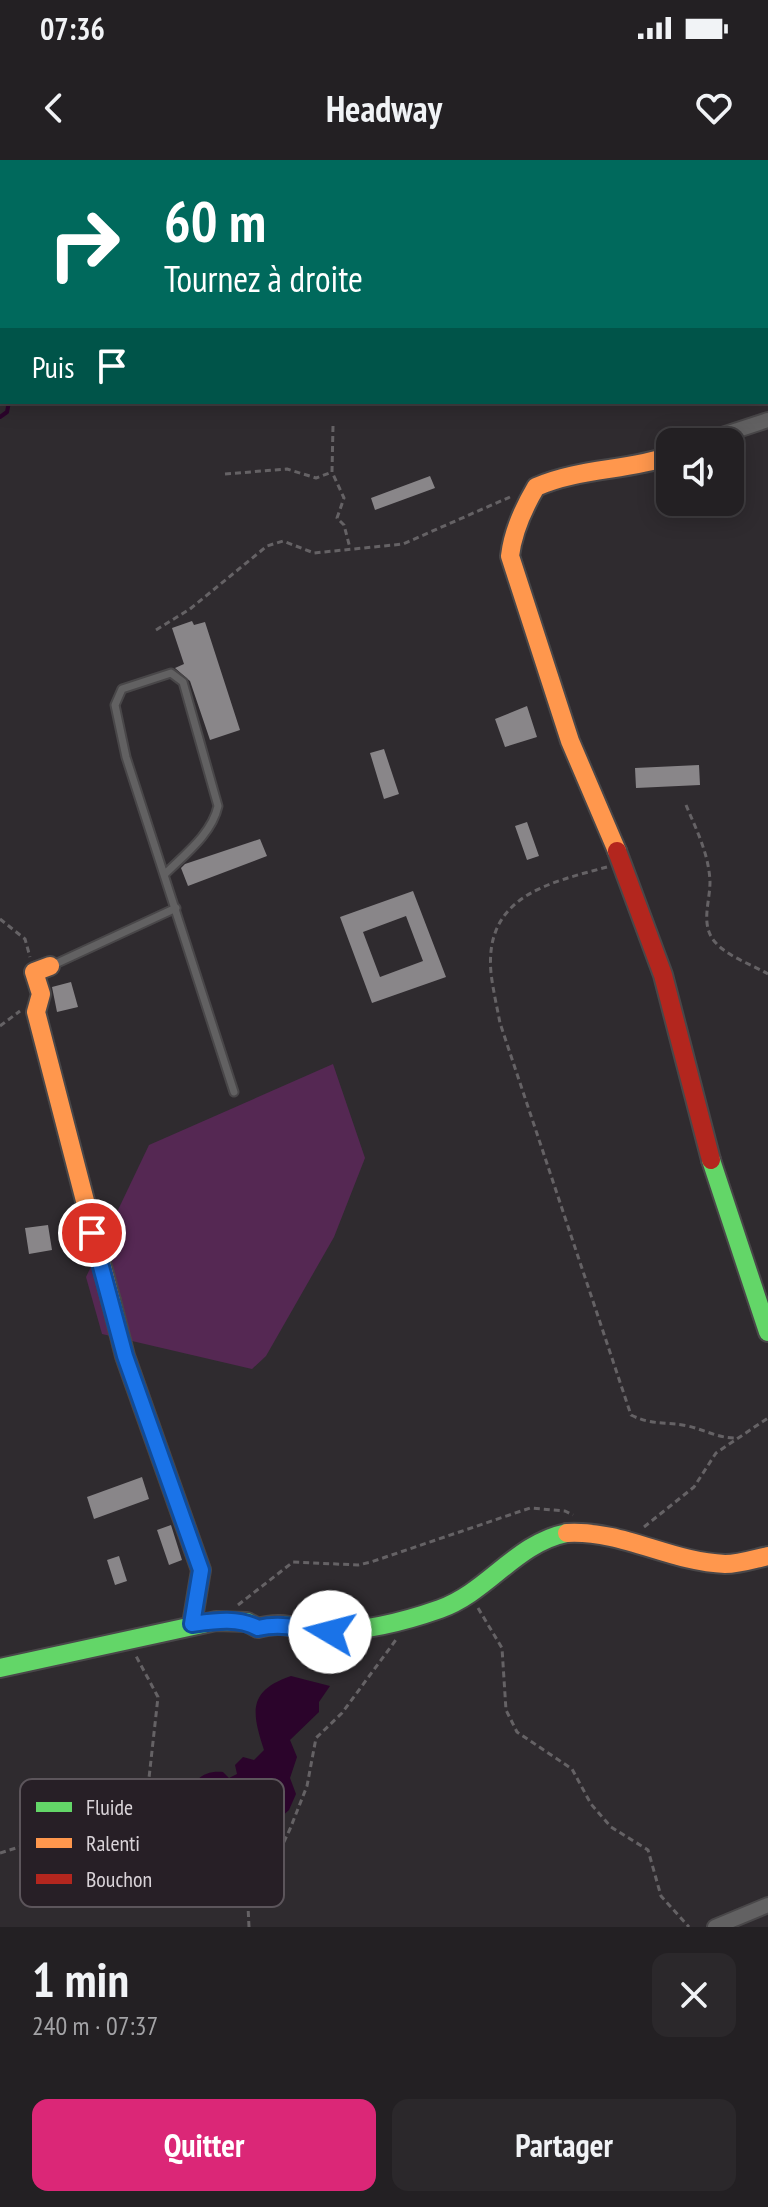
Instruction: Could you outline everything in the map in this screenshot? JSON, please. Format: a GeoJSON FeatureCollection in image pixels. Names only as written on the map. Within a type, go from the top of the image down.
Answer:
{"type":"FeatureCollection","features":[{"type":"Feature","properties":{"kind":"street"},"geometry":{"type":"LineString","coordinates":[[744,428],[768,420]]}},
{"type":"Feature","properties":{"kind":"street"},"geometry":{"type":"LineString","coordinates":[[656,460],[575,474],[536,487],[525,504],[510,546],[510,556],[570,741],[663,975],[703,1134],[768,1332]]}},
{"type":"Feature","properties":{"kind":"street"},"geometry":{"type":"LineString","coordinates":[[42,969],[41,994],[36,1012],[125,1356],[201,1570],[192,1624]]}},
{"type":"Feature","properties":{"kind":"street"},"geometry":{"type":"LineString","coordinates":[[0,1668],[128,1642],[192,1624],[247,1622],[258,1628],[280,1622],[302,1630],[330,1632],[416,1614],[448,1606],[471,1594],[489,1577],[541,1541],[565,1533],[618,1539],[724,1564],[768,1556]]}},
{"type":"Feature","properties":{"kind":"street"},"geometry":{"type":"LineString","coordinates":[[715,1927],[768,1905]]}},
{"type":"Feature","properties":{"kind":"lane"},"geometry":{"type":"LineString","coordinates":[[165,874],[198,841],[216,816],[218,806],[183,682],[171,673],[122,689],[115,705],[126,757],[234,1092]]}},
{"type":"Feature","properties":{"kind":"lane"},"geometry":{"type":"LineString","coordinates":[[42,969],[176,908]]}},
{"type":"Feature","properties":{"kind":"path"},"geometry":{"type":"LineString","coordinates":[[333,426],[332,472],[344,498],[337,518],[344,525],[350,548]]}},
{"type":"Feature","properties":{"kind":"path"},"geometry":{"type":"LineString","coordinates":[[225,474],[287,469],[316,478],[332,472]]}},
{"type":"Feature","properties":{"kind":"path"},"geometry":{"type":"LineString","coordinates":[[156,630],[190,609],[267,546],[283,541],[314,553],[403,544],[536,487]]}},
{"type":"Feature","properties":{"kind":"path"},"geometry":{"type":"LineString","coordinates":[[686,805],[705,852],[710,879],[706,924],[712,939],[724,951],[768,974]]}},
{"type":"Feature","properties":{"kind":"path"},"geometry":{"type":"LineString","coordinates":[[621,863],[523,895],[500,922],[492,941],[491,972],[500,1023],[631,1415],[650,1424],[686,1425],[726,1439],[738,1438]]}},
{"type":"Feature","properties":{"kind":"path"},"geometry":{"type":"LineString","coordinates":[[0,919],[25,939],[42,969]]}},
{"type":"Feature","properties":{"kind":"path"},"geometry":{"type":"LineString","coordinates":[[618,1539],[650,1524],[694,1487],[716,1453],[768,1418]]}},
{"type":"Feature","properties":{"kind":"path"},"geometry":{"type":"LineString","coordinates":[[216,1621],[293,1562],[358,1565],[530,1508],[565,1511],[579,1519]]}},
{"type":"Feature","properties":{"kind":"path"},"geometry":{"type":"LineString","coordinates":[[471,1594],[502,1648],[506,1710],[517,1732],[572,1769],[591,1804],[611,1827],[648,1850],[661,1896],[689,1927]]}},
{"type":"Feature","properties":{"kind":"path"},"geometry":{"type":"LineString","coordinates":[[284,1842],[307,1786],[316,1738],[342,1713],[416,1614]]}},
{"type":"Feature","properties":{"kind":"path"},"geometry":{"type":"LineString","coordinates":[[128,1642],[158,1697],[149,1779]]}},
{"type":"Feature","properties":{"kind":"path"},"geometry":{"type":"LineString","coordinates":[[0,1853],[20,1847]]}},
{"type":"Feature","properties":{"kind":"path"},"geometry":{"type":"LineString","coordinates":[[248,1907],[249,1927]]}},
{"type":"Feature","properties":{"kind":"shaded area"},"geometry":{"type":"Polygon","coordinates":[[[333,1064],[365,1158],[334,1237],[266,1356],[252,1369],[102,1334],[86,1277],[149,1145],[333,1064]]]}},
{"type":"Feature","properties":{"kind":"shaded area"},"geometry":{"type":"Polygon","coordinates":[[[291,1676],[330,1686],[319,1702],[319,1712],[290,1740],[297,1757],[290,1778],[296,1794],[284,1814],[284,1779],[199,1779],[209,1773],[223,1772],[229,1778],[237,1774],[235,1765],[243,1757],[254,1760],[264,1750],[257,1725],[256,1705],[260,1696],[277,1682],[291,1676]]]}},
{"type":"Feature","properties":{"kind":"building"},"geometry":{"type":"Polygon","coordinates":[[[430,476],[435,488],[375,510],[371,498],[430,476]]]}},
{"type":"Feature","properties":{"kind":"building"},"geometry":{"type":"Polygon","coordinates":[[[192,621],[194,625],[205,622],[240,730],[210,740],[190,681],[175,668],[184,664],[172,628],[192,621]]]}},
{"type":"Feature","properties":{"kind":"building"},"geometry":{"type":"Polygon","coordinates":[[[527,706],[537,737],[505,747],[495,719],[527,706]]]}},
{"type":"Feature","properties":{"kind":"building"},"geometry":{"type":"Polygon","coordinates":[[[384,749],[399,794],[384,799],[370,753],[384,749]]]}},
{"type":"Feature","properties":{"kind":"building"},"geometry":{"type":"Polygon","coordinates":[[[699,765],[700,785],[636,788],[635,768],[699,765]]]}},
{"type":"Feature","properties":{"kind":"building"},"geometry":{"type":"Polygon","coordinates":[[[527,822],[539,856],[527,860],[515,826],[527,822]]]}},
{"type":"Feature","properties":{"kind":"building"},"geometry":{"type":"Polygon","coordinates":[[[260,839],[267,856],[188,886],[181,868],[185,864],[260,839]]]}},
{"type":"Feature","properties":{"kind":"building"},"geometry":{"type":"Polygon","coordinates":[[[413,891],[446,977],[372,1003],[340,917],[413,891]],[[406,916],[363,932],[380,977],[423,961],[406,916]]]}},
{"type":"Feature","properties":{"kind":"building"},"geometry":{"type":"Polygon","coordinates":[[[71,982],[78,1007],[57,1012],[52,987],[71,982]]]}},
{"type":"Feature","properties":{"kind":"building"},"geometry":{"type":"Polygon","coordinates":[[[48,1225],[52,1250],[29,1254],[25,1228],[48,1225]]]}},
{"type":"Feature","properties":{"kind":"building"},"geometry":{"type":"Polygon","coordinates":[[[142,1477],[149,1499],[94,1519],[87,1497],[142,1477]]]}},
{"type":"Feature","properties":{"kind":"building"},"geometry":{"type":"Polygon","coordinates":[[[171,1525],[182,1560],[169,1565],[157,1530],[171,1525]]]}},
{"type":"Feature","properties":{"kind":"building"},"geometry":{"type":"Polygon","coordinates":[[[119,1556],[127,1581],[115,1585],[107,1560],[119,1556]]]}},
{"type":"Feature","properties":{"kind":"waterway"},"geometry":{"type":"LineString","coordinates":[[0,417],[7,412],[9,404]]}},
{"type":"Feature","properties":{"kind":"traffic: fast"},"geometry":{"type":"LineString","coordinates":[[711,1160],[768,1332]]}},
{"type":"Feature","properties":{"kind":"traffic: fast"},"geometry":{"type":"LineString","coordinates":[[111,1301],[125,1356],[201,1570],[192,1624]]}},
{"type":"Feature","properties":{"kind":"traffic: fast"},"geometry":{"type":"LineString","coordinates":[[0,1668],[216,1621],[247,1622],[258,1628],[284,1625],[325,1631],[369,1628],[440,1609],[457,1601],[532,1547],[567,1533]]}},
{"type":"Feature","properties":{"kind":"traffic: slow"},"geometry":{"type":"LineString","coordinates":[[617,851],[570,741],[510,556],[519,520],[536,487],[569,476],[656,460]]}},
{"type":"Feature","properties":{"kind":"traffic: slow"},"geometry":{"type":"LineString","coordinates":[[50,966],[34,972],[41,994],[36,1012],[111,1301]]}},
{"type":"Feature","properties":{"kind":"traffic: slow"},"geometry":{"type":"LineString","coordinates":[[567,1533],[608,1536],[705,1562],[731,1564],[768,1556]]}},
{"type":"Feature","properties":{"kind":"traffic: jam"},"geometry":{"type":"LineString","coordinates":[[617,851],[663,975],[711,1160]]}},
{"type":"Feature","properties":{"kind":"route"},"geometry":{"type":"LineString","coordinates":[[92,1233],[125,1356],[201,1570],[192,1624],[247,1622],[258,1628],[280,1622],[302,1630],[330,1632]]}}]}
